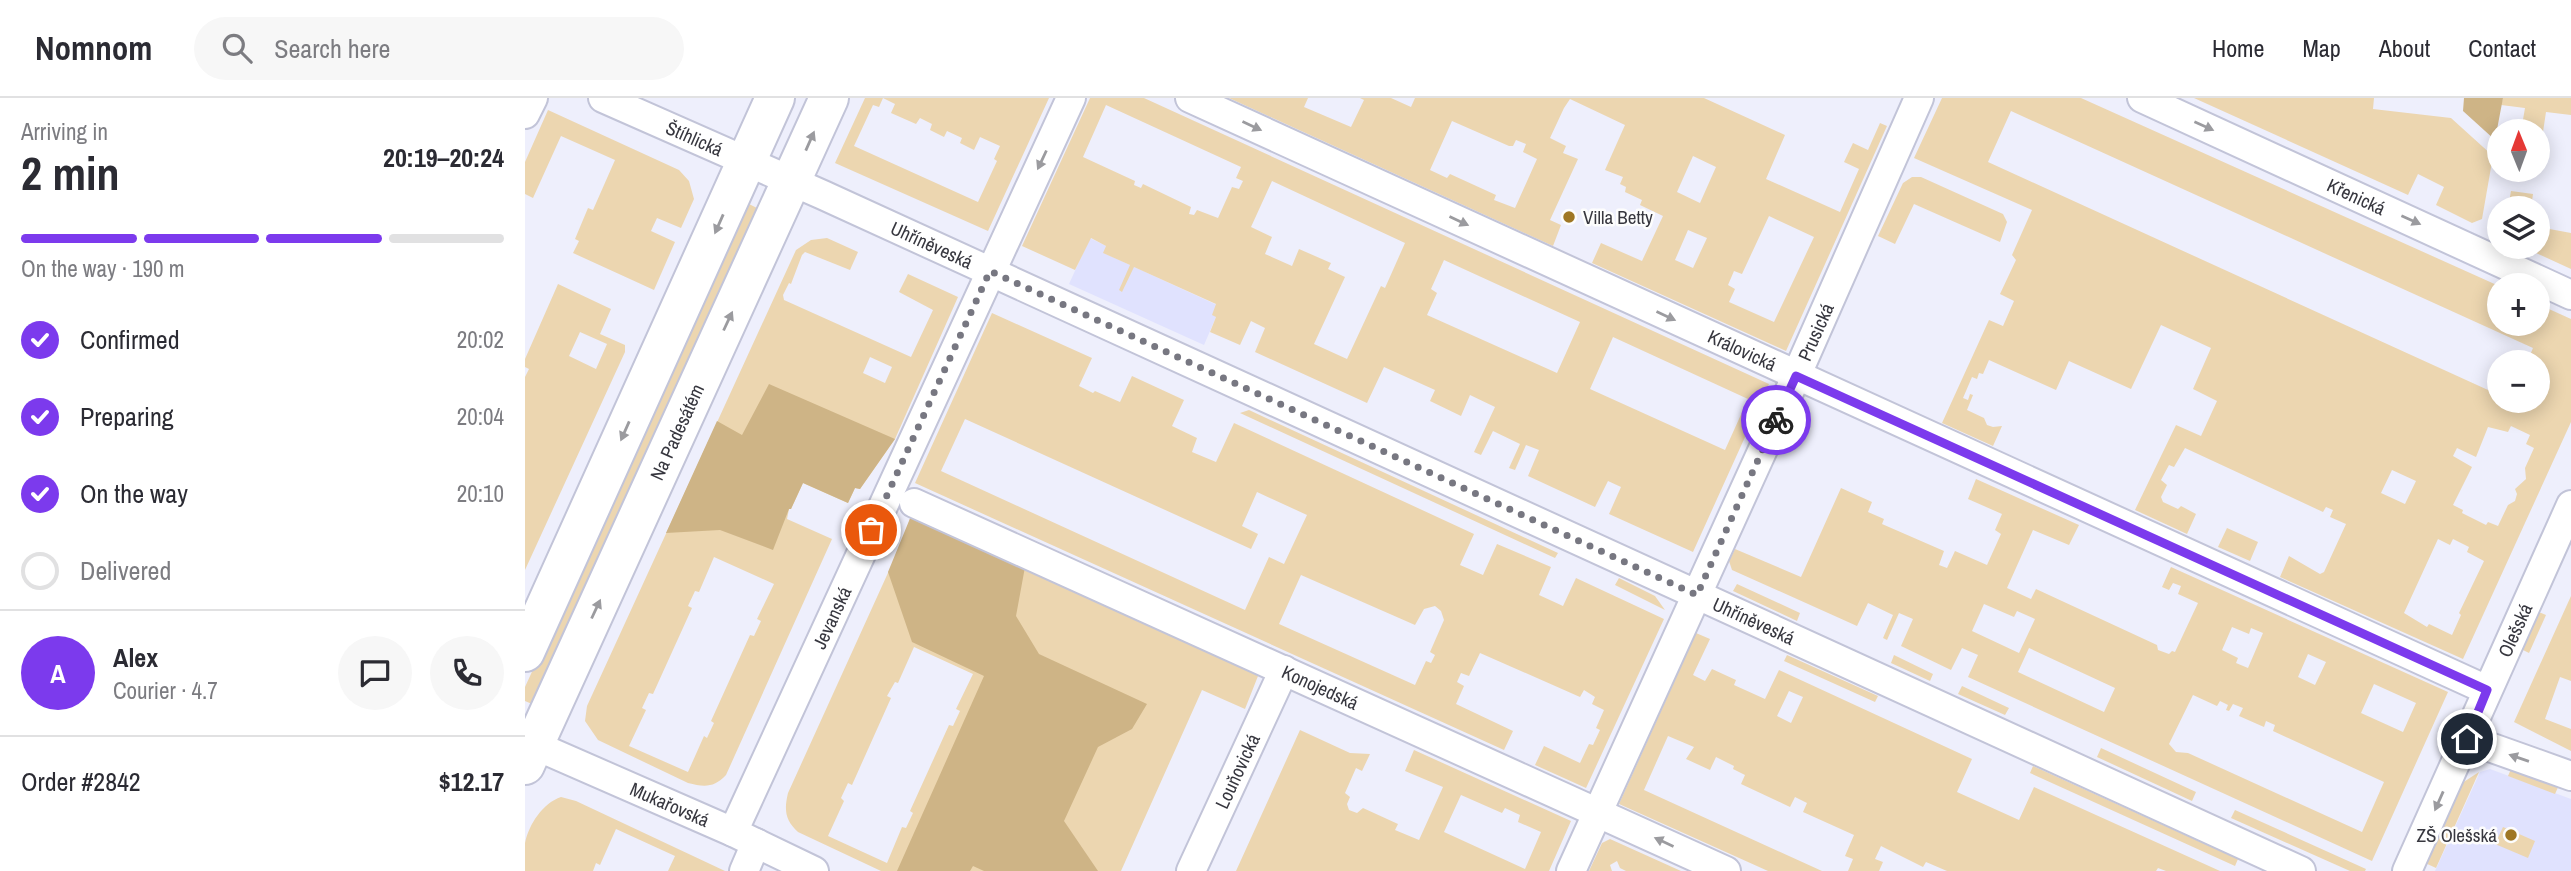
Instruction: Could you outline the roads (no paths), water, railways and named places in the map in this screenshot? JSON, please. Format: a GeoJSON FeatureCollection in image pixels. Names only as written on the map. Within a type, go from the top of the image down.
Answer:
{"type":"FeatureCollection","features":[{"type":"Feature","properties":{"kind":"main road"},"geometry":{"type":"LineString","coordinates":[[525,652],[775,98]]}},
{"type":"Feature","properties":{"kind":"main road","name":"Na Padesátém"},"geometry":{"type":"LineString","coordinates":[[528,750],[829,98]]}},
{"type":"Feature","properties":{"kind":"street"},"geometry":{"type":"LineString","coordinates":[[525,114],[533,98]]}},
{"type":"Feature","properties":{"kind":"street","name":"Štíhlická"},"geometry":{"type":"LineString","coordinates":[[603,98],[747,162]]}},
{"type":"Feature","properties":{"kind":"street","name":"Jevanská"},"geometry":{"type":"LineString","coordinates":[[745,837],[990,271],[1071,98]]}},
{"type":"Feature","properties":{"kind":"street","name":"Královická"},"geometry":{"type":"LineString","coordinates":[[1190,98],[2487,690]]}},
{"type":"Feature","properties":{"kind":"street","name":"Prusická"},"geometry":{"type":"LineString","coordinates":[[1571,871],[1919,98]]}},
{"type":"Feature","properties":{"kind":"street","name":"Křenická"},"geometry":{"type":"LineString","coordinates":[[2142,98],[2571,295]]}},
{"type":"Feature","properties":{"kind":"street","name":"Uhříněveská"},"geometry":{"type":"LineString","coordinates":[[747,162],[2301,871]]}},
{"type":"Feature","properties":{"kind":"street","name":"Konojedská"},"geometry":{"type":"LineString","coordinates":[[913,503],[1726,871]]}},
{"type":"Feature","properties":{"kind":"street","name":"Olešská"},"geometry":{"type":"LineString","coordinates":[[2407,871],[2571,505]]}},
{"type":"Feature","properties":{"kind":"street","name":"Louňovická"},"geometry":{"type":"LineString","coordinates":[[1191,871],[1283,670]]}},
{"type":"Feature","properties":{"kind":"street"},"geometry":{"type":"LineString","coordinates":[[2467,739],[2571,776]]}},
{"type":"Feature","properties":{"kind":"street","name":"Mukařovská"},"geometry":{"type":"LineString","coordinates":[[528,750],[745,837],[814,871]]}},
{"type":"Feature","properties":{"kind":"street"},"geometry":{"type":"LineString","coordinates":[[744,871],[745,837]]}},
{"type":"Feature","properties":{"kind":"place","name":"Villa Betty"},"geometry":{"type":"Point","coordinates":[1569,217]}},
{"type":"Feature","properties":{"kind":"place","name":"ZŠ Olešská"},"geometry":{"type":"Point","coordinates":[2511,835]}}]}
